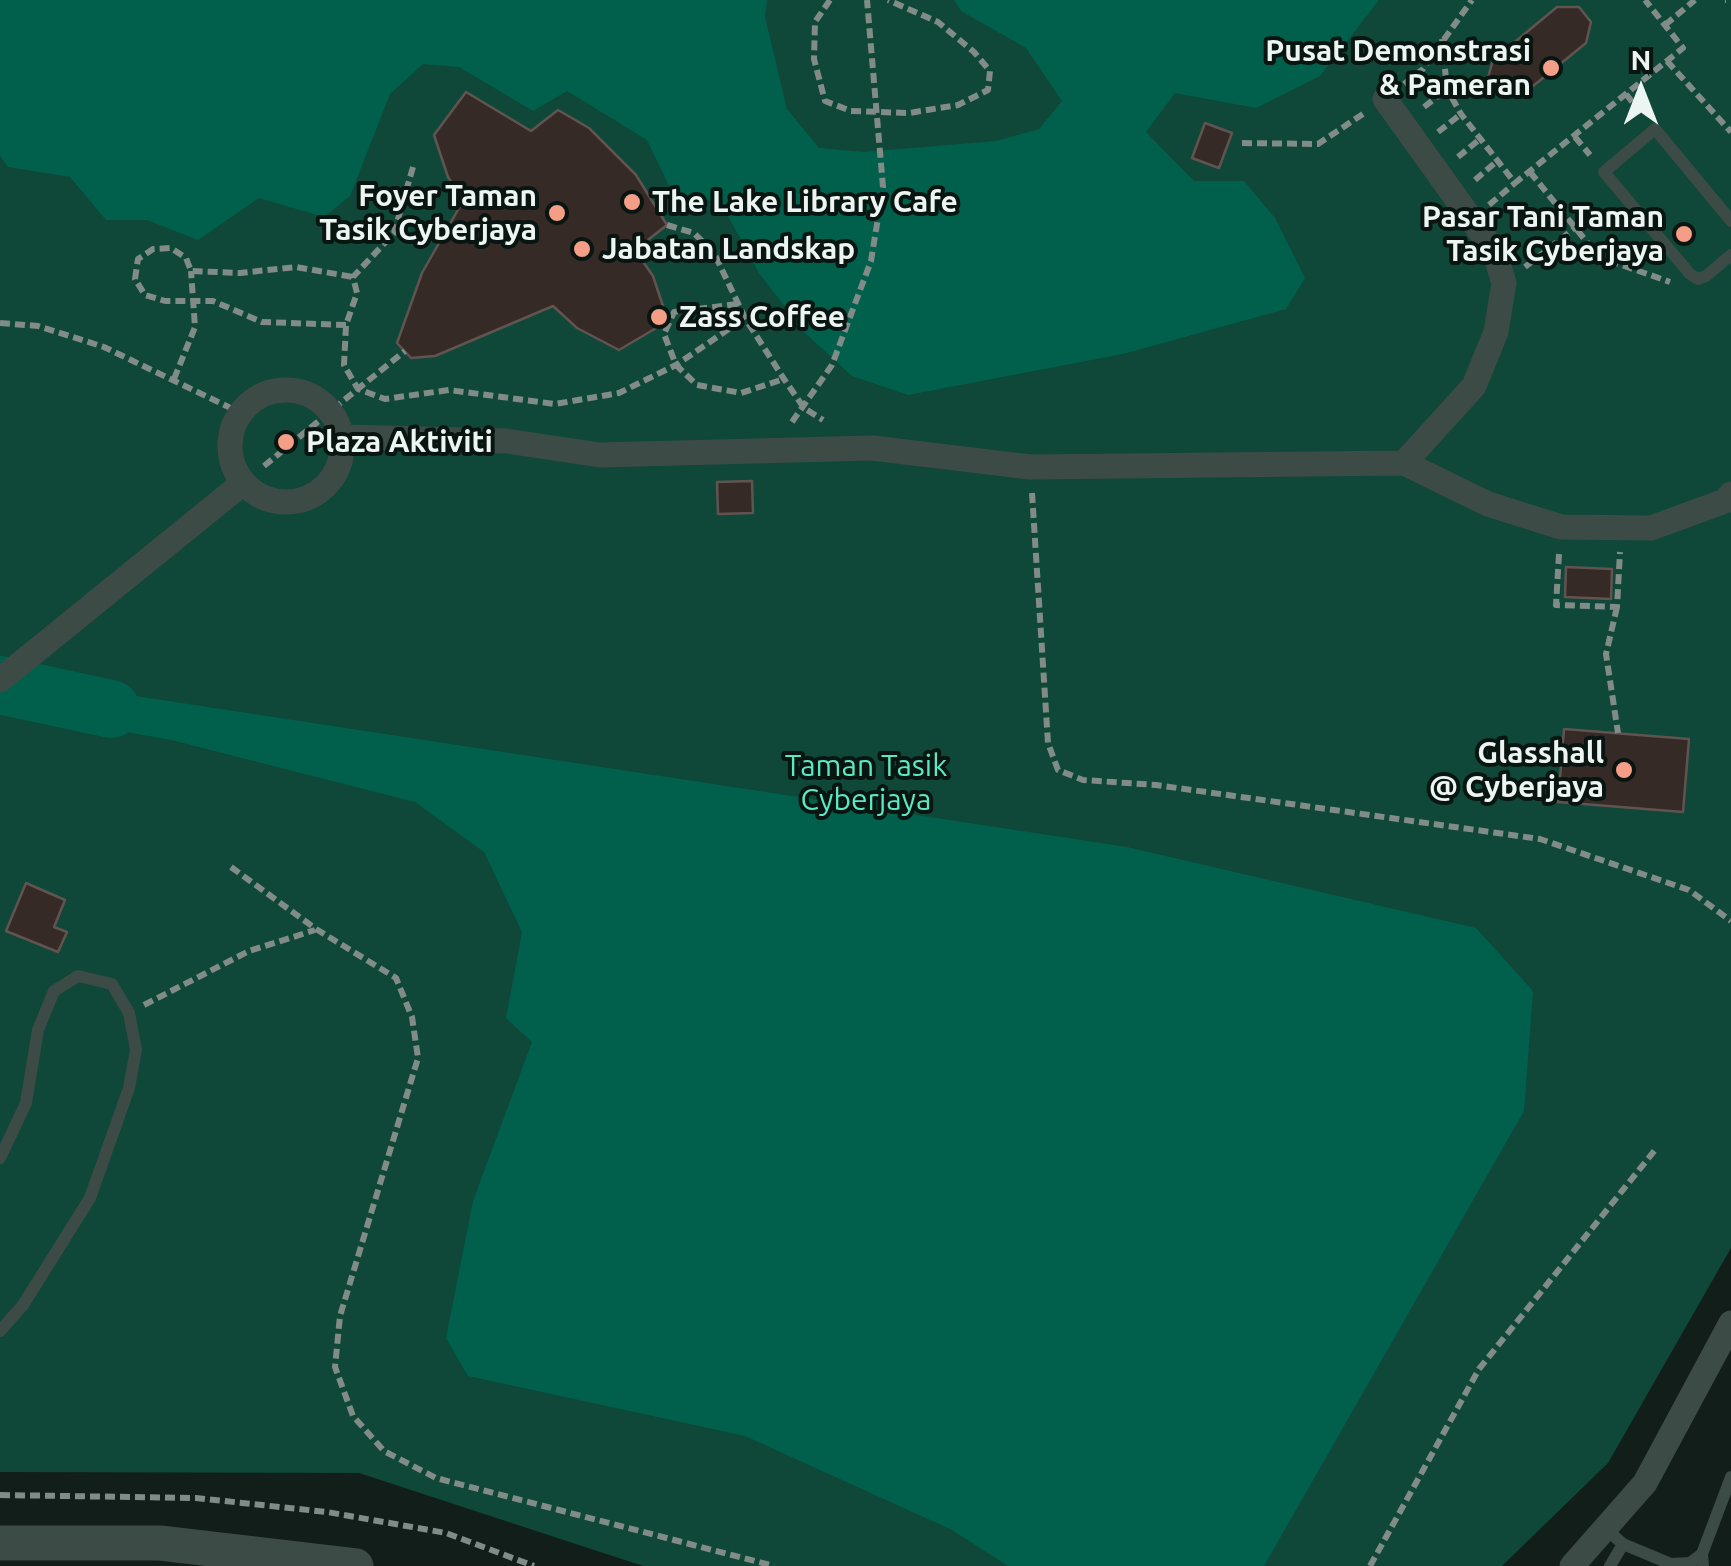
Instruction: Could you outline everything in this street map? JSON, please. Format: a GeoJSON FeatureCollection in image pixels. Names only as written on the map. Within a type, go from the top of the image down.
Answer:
{"type":"FeatureCollection","features":[{"type":"Feature","properties":{"kind":"main road"},"geometry":{"type":"LineString","coordinates":[[0,1544],[160,1543],[356,1566]]}},
{"type":"Feature","properties":{"kind":"street"},"geometry":{"type":"LineString","coordinates":[[1384,99],[1494,251],[1504,283],[1496,332],[1474,386],[1404,462]]}},
{"type":"Feature","properties":{"kind":"street"},"geometry":{"type":"LineString","coordinates":[[302,392],[330,412],[342,437],[336,473],[309,498],[272,500],[243,482],[233,465],[230,447],[240,413],[269,393],[302,392]]}},
{"type":"Feature","properties":{"kind":"street"},"geometry":{"type":"LineString","coordinates":[[342,437],[506,441],[600,455],[872,448],[1030,467],[1404,462],[1488,504],[1561,528],[1652,528],[1725,500],[1731,494]]}},
{"type":"Feature","properties":{"kind":"street"},"geometry":{"type":"LineString","coordinates":[[0,680],[243,482]]}},
{"type":"Feature","properties":{"kind":"street"},"geometry":{"type":"LineString","coordinates":[[1572,1566],[1623,1541],[1645,1483],[1731,1323]]}},
{"type":"Feature","properties":{"kind":"lane"},"geometry":{"type":"LineString","coordinates":[[1728,263],[1698,279],[1690,274],[1604,172],[1655,129],[1731,220]]}},
{"type":"Feature","properties":{"kind":"lane"},"geometry":{"type":"LineString","coordinates":[[0,1158],[26,1102],[38,1030],[54,991],[78,976],[112,984],[129,1012],[136,1050],[129,1088],[90,1198],[24,1305],[0,1331]]}},
{"type":"Feature","properties":{"kind":"lane"},"geometry":{"type":"LineString","coordinates":[[1623,1541],[1670,1564],[1702,1560],[1731,1477]]}},
{"type":"Feature","properties":{"kind":"lane"},"geometry":{"type":"LineString","coordinates":[[1610,1566],[1623,1541]]}},
{"type":"Feature","properties":{"kind":"lane"},"geometry":{"type":"LineString","coordinates":[[1623,1541],[1637,1566]]}},
{"type":"Feature","properties":{"kind":"path"},"geometry":{"type":"LineString","coordinates":[[830,0],[815,22],[814,58],[825,101],[877,114],[958,106],[988,90],[990,71],[938,22],[888,0]]}},
{"type":"Feature","properties":{"kind":"path"},"geometry":{"type":"LineString","coordinates":[[768,449],[804,408],[832,364],[871,262],[883,186],[866,0]]}},
{"type":"Feature","properties":{"kind":"path"},"geometry":{"type":"LineString","coordinates":[[1665,25],[1695,0]]}},
{"type":"Feature","properties":{"kind":"path"},"geometry":{"type":"LineString","coordinates":[[1442,38],[1446,88],[1515,184],[1683,48],[1647,1]]}},
{"type":"Feature","properties":{"kind":"path"},"geometry":{"type":"LineString","coordinates":[[1667,61],[1731,132]]}},
{"type":"Feature","properties":{"kind":"path"},"geometry":{"type":"LineString","coordinates":[[354,277],[394,234],[413,167]]}},
{"type":"Feature","properties":{"kind":"path"},"geometry":{"type":"LineString","coordinates":[[1530,172],[1598,257],[1630,272],[1670,282],[1690,274]]}},
{"type":"Feature","properties":{"kind":"path"},"geometry":{"type":"LineString","coordinates":[[667,225],[694,234],[714,253],[745,318],[804,408],[872,448]]}},
{"type":"Feature","properties":{"kind":"path"},"geometry":{"type":"LineString","coordinates":[[1504,283],[1575,228]]}},
{"type":"Feature","properties":{"kind":"path"},"geometry":{"type":"LineString","coordinates":[[174,379],[194,327],[194,301],[191,272],[186,258],[171,248],[153,249],[138,259],[135,279],[145,295],[194,301],[213,302],[262,322],[346,325]]}},
{"type":"Feature","properties":{"kind":"path"},"geometry":{"type":"LineString","coordinates":[[191,272],[240,273],[296,267],[336,270],[354,277]]}},
{"type":"Feature","properties":{"kind":"path"},"geometry":{"type":"LineString","coordinates":[[354,277],[357,293],[346,325],[344,365],[358,390],[385,400],[449,390],[555,404],[619,393],[676,364],[745,318]]}},
{"type":"Feature","properties":{"kind":"path"},"geometry":{"type":"LineString","coordinates":[[737,304],[674,312],[664,334],[676,364],[697,385],[741,393],[784,379]]}},
{"type":"Feature","properties":{"kind":"path"},"geometry":{"type":"LineString","coordinates":[[696,310],[728,331]]}},
{"type":"Feature","properties":{"kind":"path"},"geometry":{"type":"LineString","coordinates":[[0,322],[38,326],[104,347],[240,413]]}},
{"type":"Feature","properties":{"kind":"path"},"geometry":{"type":"LineString","coordinates":[[1030,467],[1048,743],[1058,770],[1083,780],[1156,785],[1540,839],[1689,890],[1731,921]]}},
{"type":"Feature","properties":{"kind":"path"},"geometry":{"type":"LineString","coordinates":[[1561,528],[1556,605],[1617,607]]}},
{"type":"Feature","properties":{"kind":"path"},"geometry":{"type":"LineString","coordinates":[[1618,733],[1606,654],[1617,607],[1622,528]]}},
{"type":"Feature","properties":{"kind":"path"},"geometry":{"type":"LineString","coordinates":[[230,867],[316,929],[396,978],[412,1017],[418,1058],[340,1316],[336,1366],[354,1416],[384,1451],[436,1478],[774,1566]]}},
{"type":"Feature","properties":{"kind":"path"},"geometry":{"type":"LineString","coordinates":[[129,1012],[248,952],[316,929]]}},
{"type":"Feature","properties":{"kind":"path"},"geometry":{"type":"LineString","coordinates":[[1370,1566],[1479,1369],[1655,1150]]}},
{"type":"Feature","properties":{"kind":"path"},"geometry":{"type":"LineString","coordinates":[[0,1495],[196,1498],[328,1512],[446,1533],[534,1566]]}},
{"type":"Feature","properties":{"kind":"green space","name":"Taman Tasik Cyberjaya"},"geometry":{"type":"Polygon","coordinates":[[[0,0],[1731,0],[1731,1248],[1608,1463],[1502,1566],[643,1566],[359,1473],[0,1472],[0,0]]]}},
{"type":"Feature","properties":{"kind":"shaded area"},"geometry":{"type":"Polygon","coordinates":[[[0,0],[767,0],[765,17],[787,109],[819,148],[863,152],[996,141],[1039,129],[1062,101],[1026,48],[961,11],[954,0],[1379,0],[1320,76],[1256,108],[1175,93],[1146,132],[1194,181],[1244,181],[1275,218],[1305,278],[1286,309],[1123,354],[908,395],[852,376],[806,334],[759,273],[721,203],[672,192],[647,140],[567,91],[533,111],[459,67],[423,64],[390,94],[350,196],[324,217],[259,198],[198,240],[147,220],[106,220],[70,177],[8,167],[0,156],[0,0]]]}},
{"type":"Feature","properties":{"kind":"shaded area"},"geometry":{"type":"Polygon","coordinates":[[[116,693],[1127,847],[1476,928],[1533,991],[1524,1111],[1264,1566],[1008,1566],[952,1530],[745,1436],[468,1376],[446,1338],[473,1201],[532,1042],[506,1018],[522,932],[484,852],[415,802],[171,740],[104,728],[116,693]]]}},
{"type":"Feature","properties":{"kind":"building"},"geometry":{"type":"Polygon","coordinates":[[[1557,7],[1579,7],[1591,22],[1586,43],[1522,95],[1499,96],[1487,81],[1493,60],[1557,7]]]}},
{"type":"Feature","properties":{"kind":"building","name":"Foyer Taman Tasik Cyberjaya"},"geometry":{"type":"Polygon","coordinates":[[[466,92],[531,131],[558,110],[589,128],[636,175],[667,225],[635,250],[653,276],[668,321],[619,350],[577,328],[553,306],[435,356],[411,358],[397,343],[422,273],[463,201],[448,177],[434,135],[466,92]]]}},
{"type":"Feature","properties":{"kind":"building"},"geometry":{"type":"Polygon","coordinates":[[[1205,123],[1232,133],[1219,168],[1192,158],[1205,123]]]}},
{"type":"Feature","properties":{"kind":"building"},"geometry":{"type":"Polygon","coordinates":[[[752,481],[753,513],[718,514],[717,482],[752,481]]]}},
{"type":"Feature","properties":{"kind":"building"},"geometry":{"type":"Polygon","coordinates":[[[1566,567],[1612,569],[1611,599],[1565,597],[1566,567]]]}},
{"type":"Feature","properties":{"kind":"building","name":"Glasshall @ Cyberjaya"},"geometry":{"type":"Polygon","coordinates":[[[1564,729],[1689,739],[1683,812],[1558,802],[1564,729]]]}},
{"type":"Feature","properties":{"kind":"building"},"geometry":{"type":"Polygon","coordinates":[[[26,883],[65,900],[54,927],[67,932],[58,952],[6,931],[26,883]]]}},
{"type":"Feature","properties":{"kind":"waterway"},"geometry":{"type":"LineString","coordinates":[[0,685],[111,709]]}},
{"type":"Feature","properties":{"kind":"place","name":"Pusat Demonstrasi & Pameran"},"geometry":{"type":"Point","coordinates":[1551,68]}},
{"type":"Feature","properties":{"kind":"place","name":"The Lake Library Cafe"},"geometry":{"type":"Point","coordinates":[632,202]}},
{"type":"Feature","properties":{"kind":"place","name":"Foyer Taman Tasik Cyberjaya"},"geometry":{"type":"Point","coordinates":[557,213]}},
{"type":"Feature","properties":{"kind":"place","name":"Pasar Tani Taman Tasik Cyberjaya"},"geometry":{"type":"Point","coordinates":[1684,234]}},
{"type":"Feature","properties":{"kind":"place","name":"Jabatan Landskap"},"geometry":{"type":"Point","coordinates":[582,249]}},
{"type":"Feature","properties":{"kind":"place","name":"Zass Coffee"},"geometry":{"type":"Point","coordinates":[659,317]}},
{"type":"Feature","properties":{"kind":"place","name":"Plaza Aktiviti"},"geometry":{"type":"Point","coordinates":[286,442]}},
{"type":"Feature","properties":{"kind":"place","name":"Glasshall @ Cyberjaya"},"geometry":{"type":"Point","coordinates":[1624,770]}}]}
